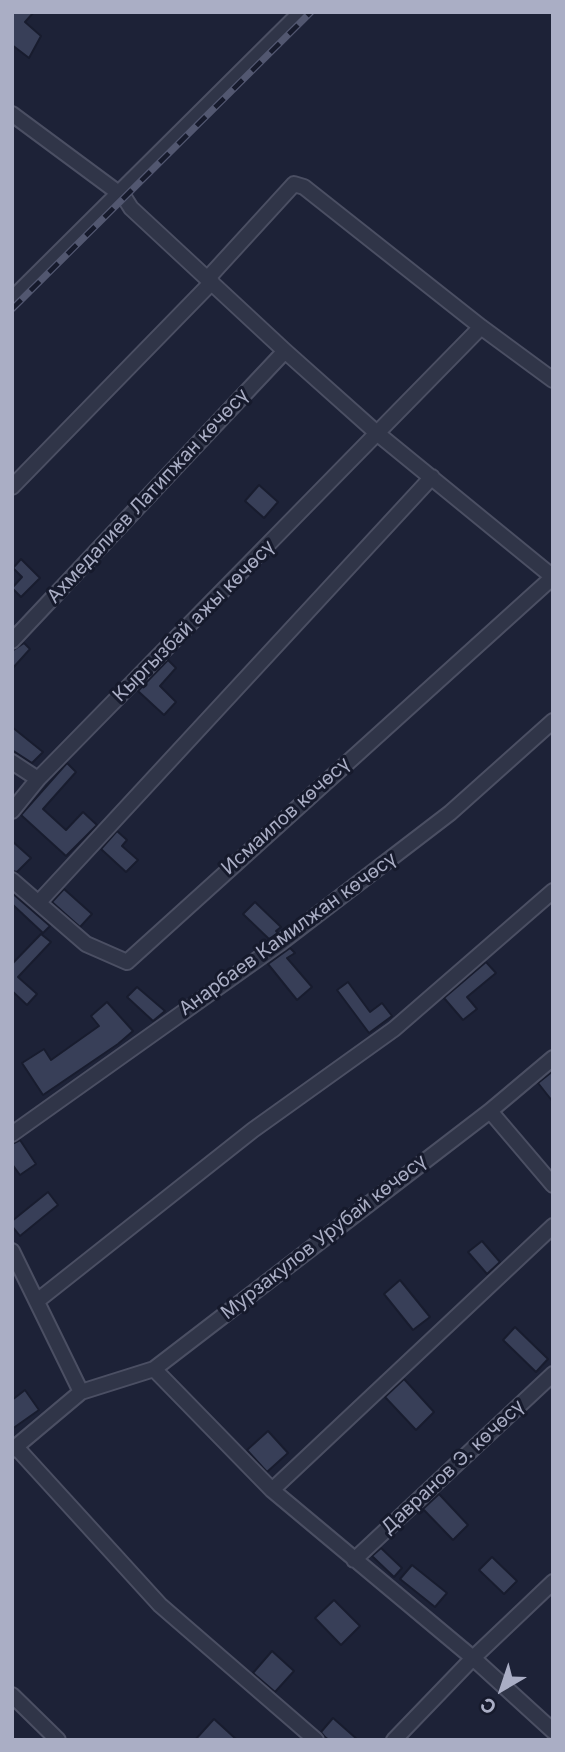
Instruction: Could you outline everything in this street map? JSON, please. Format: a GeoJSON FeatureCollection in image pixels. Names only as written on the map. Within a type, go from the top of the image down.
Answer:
{"type":"FeatureCollection","features":[{"type":"Feature","properties":{"kind":"street"},"geometry":{"type":"LineString","coordinates":[[12,299],[301,12]]}},
{"type":"Feature","properties":{"kind":"street"},"geometry":{"type":"LineString","coordinates":[[12,114],[129,202],[131,208],[378,434],[553,577]]}},
{"type":"Feature","properties":{"kind":"street"},"geometry":{"type":"LineString","coordinates":[[12,487],[210,280],[294,184],[304,187],[481,327],[553,380]]}},
{"type":"Feature","properties":{"kind":"street","name":"Кыргызбай ажы көчөсү"},"geometry":{"type":"LineString","coordinates":[[12,811],[38,779],[481,327]]}},
{"type":"Feature","properties":{"kind":"street","name":"Ахмедалиев Латипжан көчөсү"},"geometry":{"type":"LineString","coordinates":[[12,641],[285,351]]}},
{"type":"Feature","properties":{"kind":"street"},"geometry":{"type":"LineString","coordinates":[[38,902],[432,477]]}},
{"type":"Feature","properties":{"kind":"street","name":"Исмаилов көчөсү"},"geometry":{"type":"LineString","coordinates":[[12,880],[86,944],[127,962],[340,766],[553,577]]}},
{"type":"Feature","properties":{"kind":"street","name":"Анарбаев Камилжан көчөсү"},"geometry":{"type":"LineString","coordinates":[[12,1134],[279,944],[450,813],[553,721]]}},
{"type":"Feature","properties":{"kind":"street"},"geometry":{"type":"LineString","coordinates":[[12,762],[38,779]]}},
{"type":"Feature","properties":{"kind":"street"},"geometry":{"type":"LineString","coordinates":[[37,1301],[253,1130],[394,1029],[553,891]]}},
{"type":"Feature","properties":{"kind":"street","name":"Мурзакулов Урубай көчөсү"},"geometry":{"type":"LineString","coordinates":[[81,1392],[154,1369],[490,1111],[553,1058]]}},
{"type":"Feature","properties":{"kind":"street"},"geometry":{"type":"LineString","coordinates":[[490,1111],[553,1185]]}},
{"type":"Feature","properties":{"kind":"street"},"geometry":{"type":"LineString","coordinates":[[272,1490],[553,1226]]}},
{"type":"Feature","properties":{"kind":"street"},"geometry":{"type":"LineString","coordinates":[[12,1251],[81,1392],[14,1449],[160,1605],[316,1740]]}},
{"type":"Feature","properties":{"kind":"street"},"geometry":{"type":"LineString","coordinates":[[154,1369],[272,1490],[473,1658],[553,1731]]}},
{"type":"Feature","properties":{"kind":"street","name":"Давранов Э. көчөсү"},"geometry":{"type":"LineString","coordinates":[[354,1560],[553,1374]]}},
{"type":"Feature","properties":{"kind":"street"},"geometry":{"type":"LineString","coordinates":[[394,1740],[473,1658],[553,1582]]}},
{"type":"Feature","properties":{"kind":"street"},"geometry":{"type":"LineString","coordinates":[[12,1695],[58,1740]]}},
{"type":"Feature","properties":{"kind":"building"},"geometry":{"type":"Polygon","coordinates":[[[12,12],[34,12],[25,22],[41,36],[29,58],[12,45],[12,12]]]}},
{"type":"Feature","properties":{"kind":"building"},"geometry":{"type":"Polygon","coordinates":[[[259,485],[278,502],[264,518],[245,501],[259,485]]]}},
{"type":"Feature","properties":{"kind":"building"},"geometry":{"type":"Polygon","coordinates":[[[21,559],[40,578],[21,597],[12,588],[22,577],[13,568],[21,559]]]}},
{"type":"Feature","properties":{"kind":"building"},"geometry":{"type":"Polygon","coordinates":[[[24,643],[30,649],[12,669],[12,651],[24,643]]]}},
{"type":"Feature","properties":{"kind":"building"},"geometry":{"type":"Polygon","coordinates":[[[168,660],[176,668],[160,686],[176,702],[164,715],[138,691],[168,660]]]}},
{"type":"Feature","properties":{"kind":"building"},"geometry":{"type":"Polygon","coordinates":[[[12,727],[43,752],[32,763],[12,750],[12,727]]]}},
{"type":"Feature","properties":{"kind":"building"},"geometry":{"type":"Polygon","coordinates":[[[67,763],[76,772],[43,809],[66,830],[83,812],[97,825],[66,856],[21,815],[67,763]]]}},
{"type":"Feature","properties":{"kind":"building"},"geometry":{"type":"Polygon","coordinates":[[[117,831],[127,840],[122,846],[138,860],[126,872],[101,849],[117,831]]]}},
{"type":"Feature","properties":{"kind":"building"},"geometry":{"type":"Polygon","coordinates":[[[12,841],[31,858],[17,872],[12,871],[12,841]]]}},
{"type":"Feature","properties":{"kind":"building"},"geometry":{"type":"Polygon","coordinates":[[[64,889],[92,914],[80,927],[52,902],[64,889]]]}},
{"type":"Feature","properties":{"kind":"building"},"geometry":{"type":"Polygon","coordinates":[[[12,893],[50,926],[43,933],[12,904],[12,893]]]}},
{"type":"Feature","properties":{"kind":"building"},"geometry":{"type":"Polygon","coordinates":[[[255,902],[281,927],[276,931],[278,933],[269,939],[243,914],[255,902]]]}},
{"type":"Feature","properties":{"kind":"building"},"geometry":{"type":"Polygon","coordinates":[[[41,934],[51,942],[18,977],[37,994],[27,1005],[12,991],[12,964],[41,934]]]}},
{"type":"Feature","properties":{"kind":"building"},"geometry":{"type":"Polygon","coordinates":[[[290,948],[295,953],[287,958],[312,987],[297,1000],[268,964],[290,948]]]}},
{"type":"Feature","properties":{"kind":"building"},"geometry":{"type":"Polygon","coordinates":[[[486,962],[496,973],[467,997],[477,1009],[463,1020],[444,998],[486,962]]]}},
{"type":"Feature","properties":{"kind":"building"},"geometry":{"type":"Polygon","coordinates":[[[348,982],[370,1012],[382,1003],[392,1016],[369,1033],[337,990],[348,982]]]}},
{"type":"Feature","properties":{"kind":"building"},"geometry":{"type":"Polygon","coordinates":[[[137,987],[165,1011],[153,1021],[127,997],[137,987]]]}},
{"type":"Feature","properties":{"kind":"building"},"geometry":{"type":"Polygon","coordinates":[[[107,1002],[133,1031],[43,1095],[22,1063],[44,1049],[51,1060],[99,1026],[91,1016],[107,1002]]]}},
{"type":"Feature","properties":{"kind":"building"},"geometry":{"type":"Polygon","coordinates":[[[553,1071],[553,1102],[538,1083],[553,1071]]]}},
{"type":"Feature","properties":{"kind":"building"},"geometry":{"type":"Polygon","coordinates":[[[20,1140],[36,1164],[20,1175],[12,1164],[12,1144],[20,1140]]]}},
{"type":"Feature","properties":{"kind":"building"},"geometry":{"type":"Polygon","coordinates":[[[48,1192],[58,1205],[20,1236],[12,1226],[12,1221],[48,1192]]]}},
{"type":"Feature","properties":{"kind":"building"},"geometry":{"type":"Polygon","coordinates":[[[482,1241],[500,1262],[487,1274],[468,1252],[482,1241]]]}},
{"type":"Feature","properties":{"kind":"building"},"geometry":{"type":"Polygon","coordinates":[[[400,1280],[430,1317],[413,1330],[384,1294],[400,1280]]]}},
{"type":"Feature","properties":{"kind":"building"},"geometry":{"type":"Polygon","coordinates":[[[515,1327],[548,1359],[536,1372],[503,1340],[515,1327]]]}},
{"type":"Feature","properties":{"kind":"building"},"geometry":{"type":"Polygon","coordinates":[[[404,1379],[434,1412],[416,1430],[385,1397],[404,1379]]]}},
{"type":"Feature","properties":{"kind":"building"},"geometry":{"type":"Polygon","coordinates":[[[25,1390],[39,1410],[12,1429],[12,1400],[25,1390]]]}},
{"type":"Feature","properties":{"kind":"building"},"geometry":{"type":"Polygon","coordinates":[[[268,1431],[288,1453],[267,1472],[247,1450],[268,1431]]]}},
{"type":"Feature","properties":{"kind":"building"},"geometry":{"type":"Polygon","coordinates":[[[439,1494],[468,1525],[453,1540],[423,1509],[439,1494]]]}},
{"type":"Feature","properties":{"kind":"building"},"geometry":{"type":"Polygon","coordinates":[[[381,1548],[402,1568],[394,1577],[372,1556],[381,1548]]]}},
{"type":"Feature","properties":{"kind":"building"},"geometry":{"type":"Polygon","coordinates":[[[492,1557],[517,1581],[504,1594],[479,1570],[492,1557]]]}},
{"type":"Feature","properties":{"kind":"building"},"geometry":{"type":"Polygon","coordinates":[[[412,1565],[447,1593],[435,1607],[400,1579],[412,1565]]]}},
{"type":"Feature","properties":{"kind":"building"},"geometry":{"type":"Polygon","coordinates":[[[334,1600],[360,1626],[341,1645],[315,1618],[334,1600]]]}},
{"type":"Feature","properties":{"kind":"building"},"geometry":{"type":"Polygon","coordinates":[[[272,1651],[294,1671],[275,1692],[253,1673],[272,1651]]]}},
{"type":"Feature","properties":{"kind":"building"},"geometry":{"type":"Polygon","coordinates":[[[333,1718],[358,1740],[329,1740],[325,1737],[321,1732],[333,1718]]]}},
{"type":"Feature","properties":{"kind":"building"},"geometry":{"type":"Polygon","coordinates":[[[214,1719],[237,1740],[195,1740],[214,1719]]]}},
{"type":"Feature","properties":{"kind":"railway"},"geometry":{"type":"LineString","coordinates":[[12,309],[311,12]]}}]}
